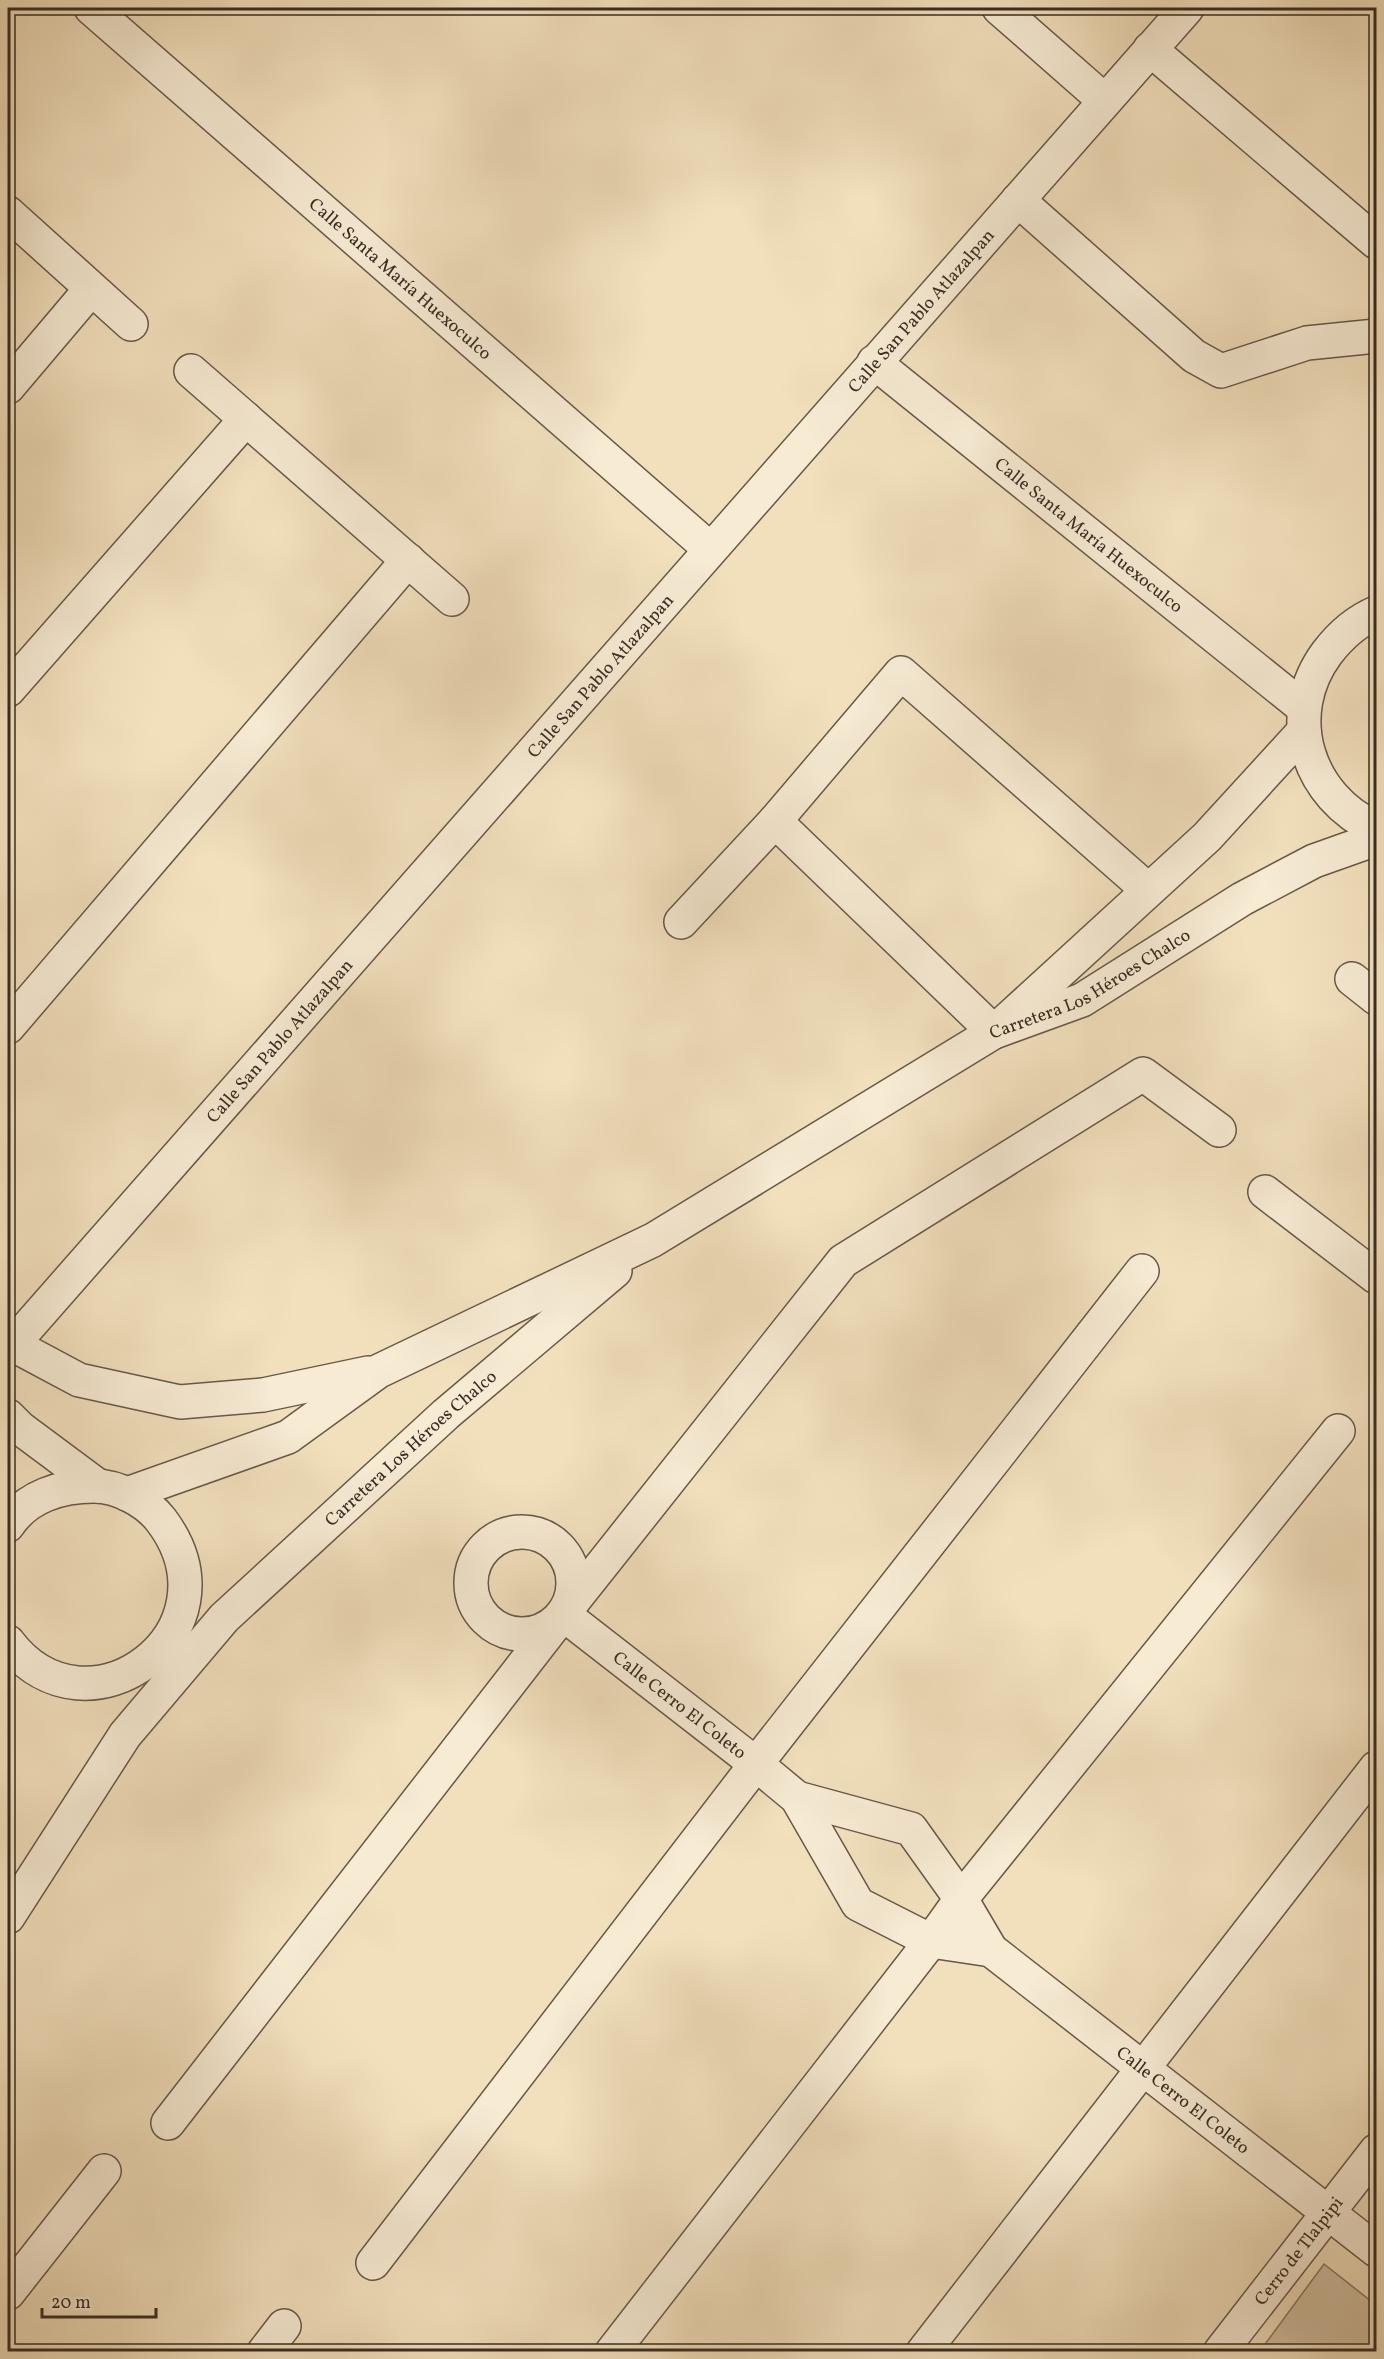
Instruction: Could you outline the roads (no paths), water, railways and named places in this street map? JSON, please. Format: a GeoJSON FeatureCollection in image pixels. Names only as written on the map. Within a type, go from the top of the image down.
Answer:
{"type":"FeatureCollection","features":[{"type":"Feature","properties":{"kind":"street","name":"Calle Santa María Huexoculco"},"geometry":{"type":"LineString","coordinates":[[90,8],[710,549]]}},
{"type":"Feature","properties":{"kind":"street"},"geometry":{"type":"LineString","coordinates":[[999,8],[1105,101]]}},
{"type":"Feature","properties":{"kind":"street","name":"Calle San Pablo Atlazalpan"},"geometry":{"type":"LineString","coordinates":[[10,1343],[1187,8]]}},
{"type":"Feature","properties":{"kind":"street"},"geometry":{"type":"LineString","coordinates":[[1150,50],[1377,242]]}},
{"type":"Feature","properties":{"kind":"street"},"geometry":{"type":"LineString","coordinates":[[1018,200],[1194,356],[1221,371],[1307,343],[1377,336]]}},
{"type":"Feature","properties":{"kind":"street"},"geometry":{"type":"LineString","coordinates":[[8,213],[131,324]]}},
{"type":"Feature","properties":{"kind":"street"},"geometry":{"type":"LineString","coordinates":[[8,387],[91,289]]}},
{"type":"Feature","properties":{"kind":"street","name":"Calle Santa María Huexoculco"},"geometry":{"type":"LineString","coordinates":[[874,362],[1304,719]]}},
{"type":"Feature","properties":{"kind":"street"},"geometry":{"type":"LineString","coordinates":[[191,371],[452,599]]}},
{"type":"Feature","properties":{"kind":"street"},"geometry":{"type":"LineString","coordinates":[[8,690],[246,418]]}},
{"type":"Feature","properties":{"kind":"street"},"geometry":{"type":"LineString","coordinates":[[8,1027],[408,560]]}},
{"type":"Feature","properties":{"kind":"street"},"geometry":{"type":"LineString","coordinates":[[1377,613],[1340,636],[1316,669],[1304,719],[1312,765],[1330,796],[1357,819],[1377,828]]}},
{"type":"Feature","properties":{"kind":"street"},"geometry":{"type":"LineString","coordinates":[[681,922],[775,821],[901,673],[1148,890]]}},
{"type":"Feature","properties":{"kind":"street","name":"Carretera Los Héroes Chalco"},"geometry":{"type":"LineString","coordinates":[[994,1032],[1207,837],[1304,719]]}},
{"type":"Feature","properties":{"kind":"street"},"geometry":{"type":"LineString","coordinates":[[8,1525],[13,1516],[38,1497],[67,1487],[113,1490],[288,1437],[379,1371],[653,1240],[994,1032],[775,821]]}},
{"type":"Feature","properties":{"kind":"street","name":"Carretera Los Héroes Chalco"},"geometry":{"type":"LineString","coordinates":[[994,1032],[1082,999],[1242,899],[1314,861],[1377,839]]}},
{"type":"Feature","properties":{"kind":"street"},"geometry":{"type":"LineString","coordinates":[[168,2123],[562,1614],[843,1261],[1143,1074],[1219,1130]]}},
{"type":"Feature","properties":{"kind":"street"},"geometry":{"type":"LineString","coordinates":[[1265,1192],[1377,1277]]}},
{"type":"Feature","properties":{"kind":"street","name":"Carretera Los Héroes Chalco"},"geometry":{"type":"LineString","coordinates":[[8,1917],[125,1735],[224,1618],[446,1414],[653,1240]]}},
{"type":"Feature","properties":{"kind":"street"},"geometry":{"type":"LineString","coordinates":[[373,2264],[756,1764],[1142,1271]]}},
{"type":"Feature","properties":{"kind":"street"},"geometry":{"type":"LineString","coordinates":[[10,1343],[79,1380],[180,1402],[263,1395],[379,1371]]}},
{"type":"Feature","properties":{"kind":"street"},"geometry":{"type":"LineString","coordinates":[[8,1416],[113,1490],[154,1511],[173,1536],[184,1564],[185,1595],[177,1625],[160,1651],[136,1671],[106,1682],[75,1682],[45,1674],[19,1656],[8,1642]]}},
{"type":"Feature","properties":{"kind":"street"},"geometry":{"type":"LineString","coordinates":[[612,2352],[931,1941],[961,1899],[1338,1431]]}},
{"type":"Feature","properties":{"kind":"street","name":"Calle Cerro El Coleto"},"geometry":{"type":"LineString","coordinates":[[562,1614],[797,1798],[858,1904],[931,1941],[991,1950]]}},
{"type":"Feature","properties":{"kind":"street"},"geometry":{"type":"LineString","coordinates":[[177,1625],[224,1618]]}},
{"type":"Feature","properties":{"kind":"street"},"geometry":{"type":"LineString","coordinates":[[125,1735],[136,1671]]}},
{"type":"Feature","properties":{"kind":"street"},"geometry":{"type":"LineString","coordinates":[[923,2352],[1377,1768]]}},
{"type":"Feature","properties":{"kind":"street","name":"Calle Cerro El Coleto"},"geometry":{"type":"LineString","coordinates":[[797,1798],[911,1829],[961,1899],[991,1950],[1377,2250]]}},
{"type":"Feature","properties":{"kind":"street","name":"Cerro de Tlalpipi"},"geometry":{"type":"LineString","coordinates":[[1220,2352],[1377,2151]]}},
{"type":"Feature","properties":{"kind":"street"},"geometry":{"type":"LineString","coordinates":[[8,2293],[104,2171]]}},
{"type":"Feature","properties":{"kind":"street"},"geometry":{"type":"LineString","coordinates":[[264,2352],[284,2326]]}}]}
